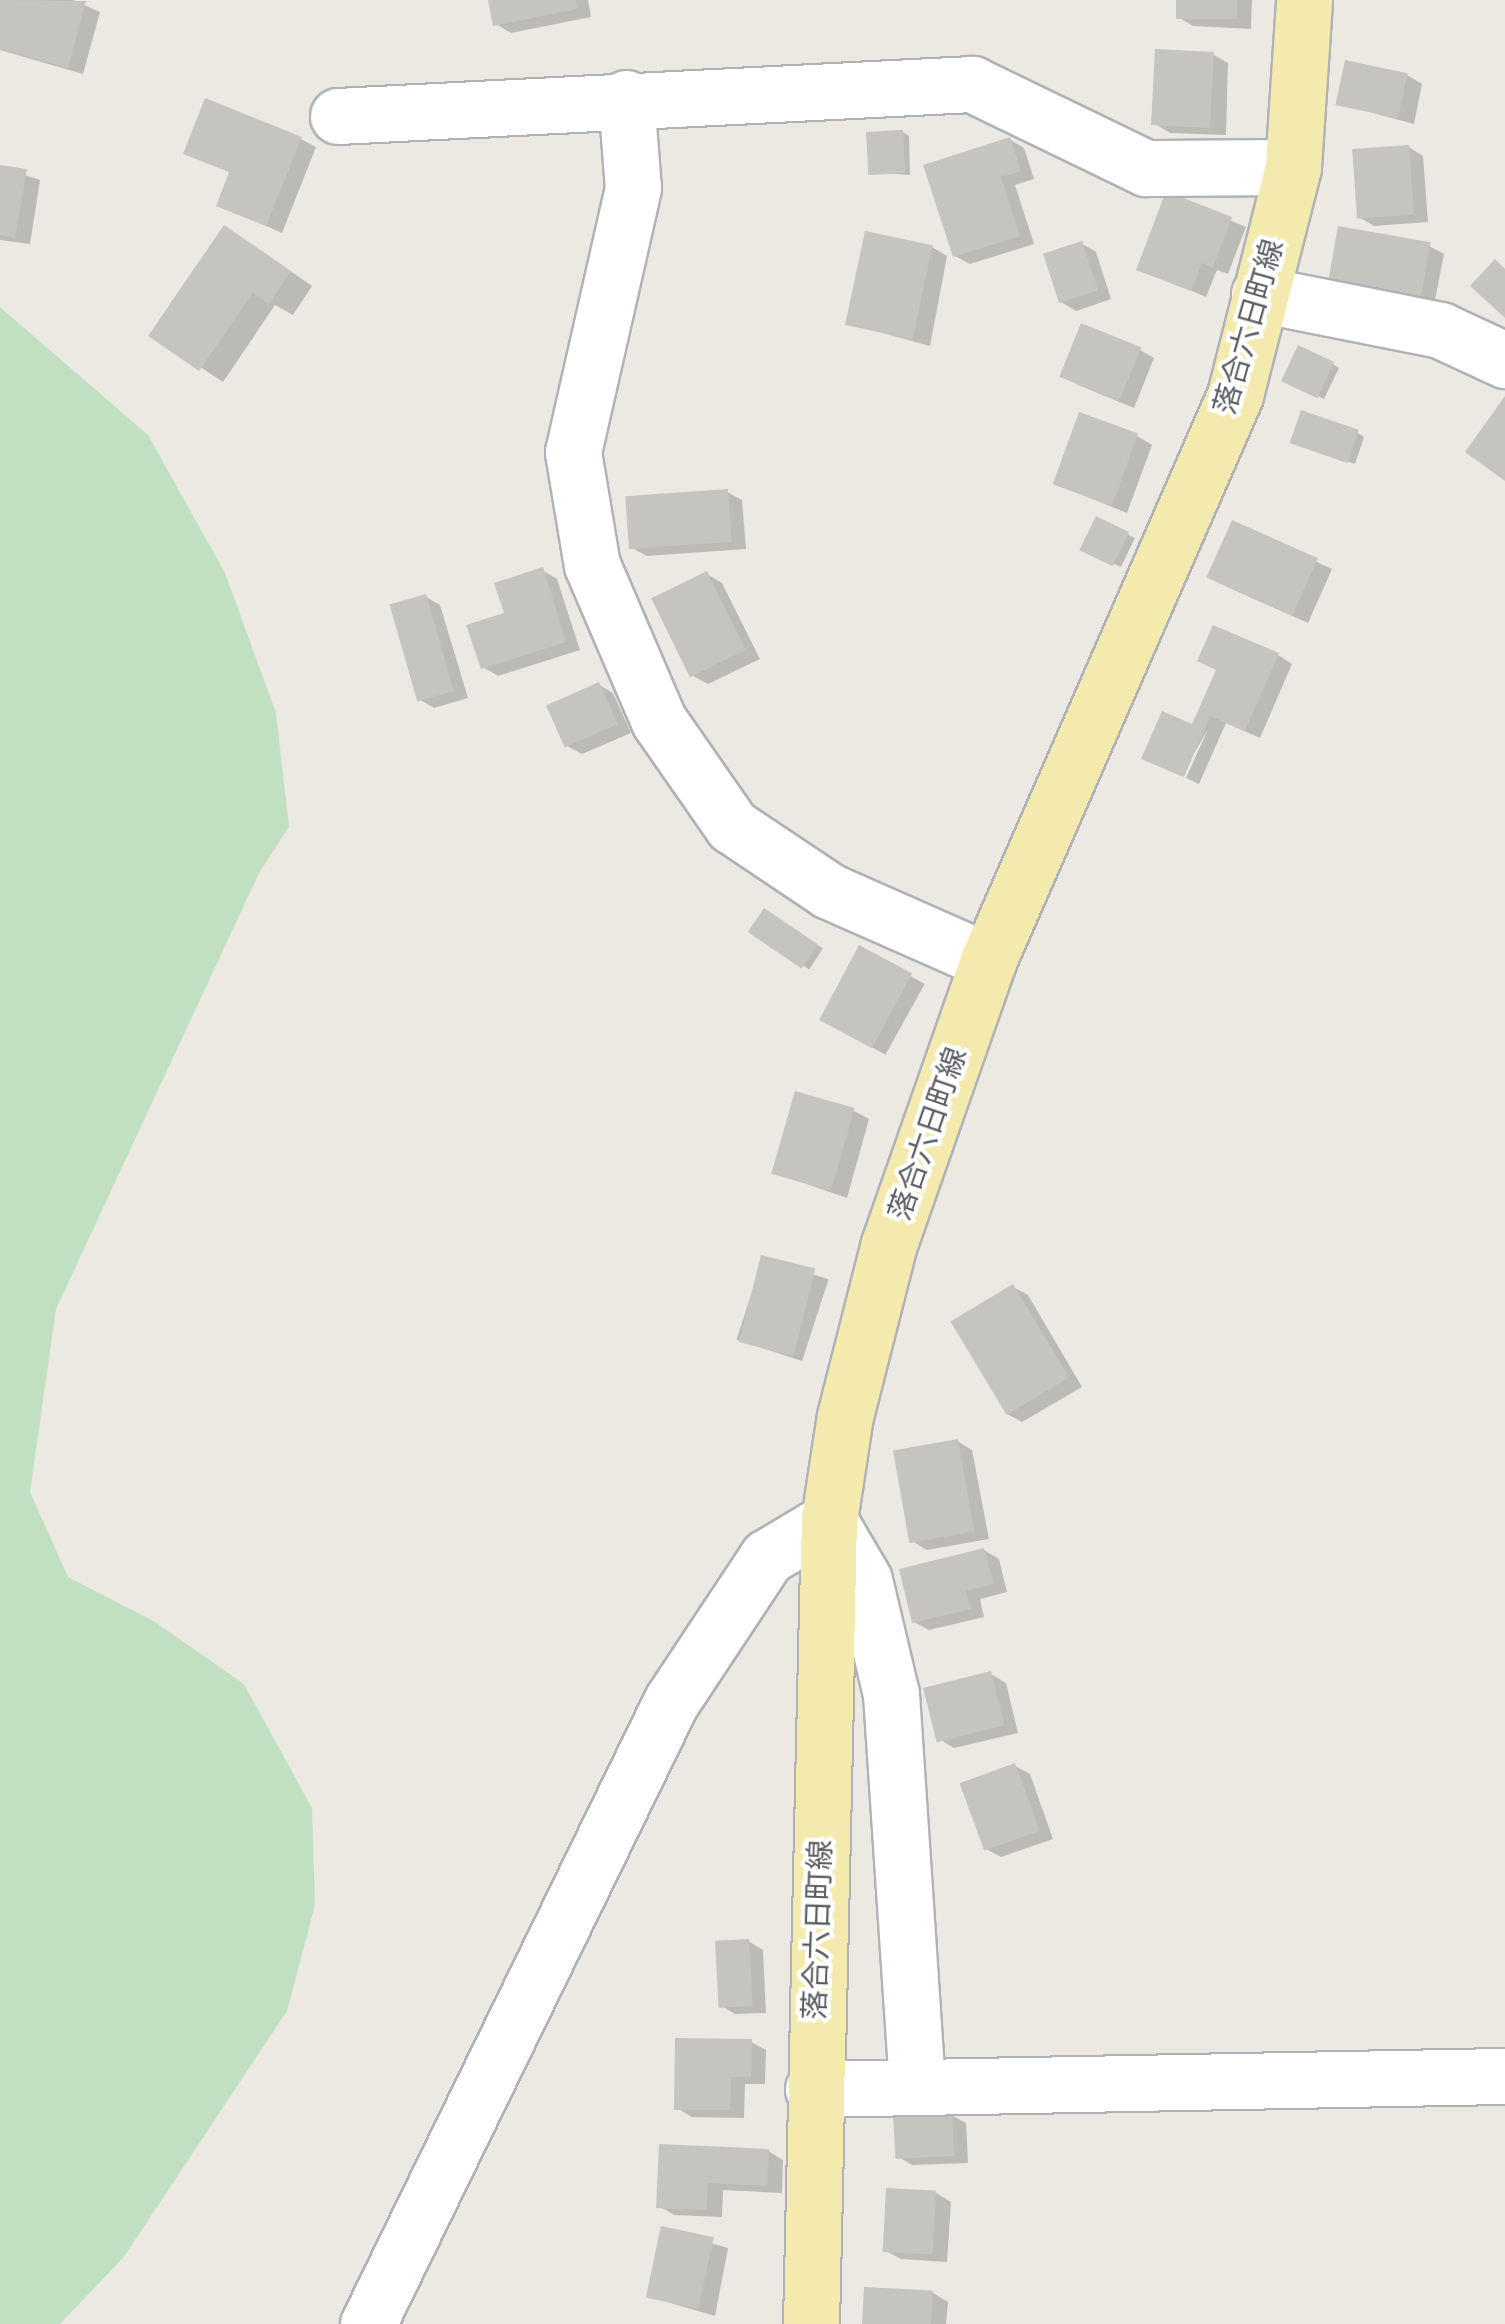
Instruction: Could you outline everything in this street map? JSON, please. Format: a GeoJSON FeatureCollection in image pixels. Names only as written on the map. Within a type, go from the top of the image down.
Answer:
{"type":"FeatureCollection","features":[{"type":"Feature","properties":{"kind":"main road","name":"落合六日町線"},"geometry":{"type":"LineString","coordinates":[[811,2324],[813,2089],[829,1520],[845,1416],[890,1244],[988,961],[1236,395],[1294,166],[1304,0]]}},
{"type":"Feature","properties":{"kind":"street"},"geometry":{"type":"LineString","coordinates":[[338,116],[626,98],[972,84],[1146,168],[1294,166]]}},
{"type":"Feature","properties":{"kind":"street"},"geometry":{"type":"LineString","coordinates":[[626,98],[632,188],[573,452],[592,565],[660,721],[732,826],[829,890],[988,961]]}},
{"type":"Feature","properties":{"kind":"street"},"geometry":{"type":"LineString","coordinates":[[1259,294],[1440,330],[1505,360]]}},
{"type":"Feature","properties":{"kind":"street"},"geometry":{"type":"LineString","coordinates":[[368,2324],[671,1702],[767,1557],[829,1520],[864,1580],[891,1694],[917,2086]]}},
{"type":"Feature","properties":{"kind":"street"},"geometry":{"type":"LineString","coordinates":[[813,2089],[1505,2076]]}},
{"type":"Feature","properties":{"kind":"green space"},"geometry":{"type":"Polygon","coordinates":[[[0,307],[148,435],[225,573],[276,713],[289,827],[259,873],[56,1309],[30,1492],[68,1577],[155,1622],[244,1684],[312,1808],[315,1905],[287,2011],[123,2258],[60,2324],[0,2324],[0,307]]]}},
{"type":"Feature","properties":{"kind":"building"},"geometry":{"type":"Polygon","coordinates":[[[0,0],[86,1],[68,68],[0,49],[0,0]]]}},
{"type":"Feature","properties":{"kind":"building"},"geometry":{"type":"Polygon","coordinates":[[[488,0],[576,0],[577,9],[493,26],[488,0]]]}},
{"type":"Feature","properties":{"kind":"building"},"geometry":{"type":"Polygon","coordinates":[[[1176,0],[1237,0],[1237,19],[1176,19],[1176,0]]]}},
{"type":"Feature","properties":{"kind":"building"},"geometry":{"type":"Polygon","coordinates":[[[1155,49],[1214,52],[1210,128],[1151,125],[1155,49]]]}},
{"type":"Feature","properties":{"kind":"building"},"geometry":{"type":"Polygon","coordinates":[[[1345,60],[1408,73],[1398,118],[1335,105],[1345,60]]]}},
{"type":"Feature","properties":{"kind":"building"},"geometry":{"type":"Polygon","coordinates":[[[205,98],[302,137],[266,226],[216,206],[229,172],[183,154],[205,98]]]}},
{"type":"Feature","properties":{"kind":"building"},"geometry":{"type":"Polygon","coordinates":[[[903,130],[905,173],[868,175],[866,132],[903,130]]]}},
{"type":"Feature","properties":{"kind":"building"},"geometry":{"type":"Polygon","coordinates":[[[1010,137],[1021,171],[1001,177],[1020,236],[953,257],[923,165],[1010,137]]]}},
{"type":"Feature","properties":{"kind":"building"},"geometry":{"type":"Polygon","coordinates":[[[1409,145],[1414,215],[1357,219],[1352,149],[1409,145]]]}},
{"type":"Feature","properties":{"kind":"building"},"geometry":{"type":"Polygon","coordinates":[[[0,165],[27,169],[15,238],[0,235],[0,165]]]}},
{"type":"Feature","properties":{"kind":"building"},"geometry":{"type":"Polygon","coordinates":[[[1166,191],[1232,217],[1213,268],[1202,263],[1191,291],[1136,270],[1166,191]]]}},
{"type":"Feature","properties":{"kind":"building"},"geometry":{"type":"Polygon","coordinates":[[[224,225],[291,271],[269,304],[253,293],[199,371],[148,336],[224,225]]]}},
{"type":"Feature","properties":{"kind":"building"},"geometry":{"type":"Polygon","coordinates":[[[1338,226],[1431,242],[1420,302],[1327,286],[1338,226]]]}},
{"type":"Feature","properties":{"kind":"building"},"geometry":{"type":"Polygon","coordinates":[[[865,231],[932,245],[913,339],[845,325],[865,231]]]}},
{"type":"Feature","properties":{"kind":"building"},"geometry":{"type":"Polygon","coordinates":[[[1082,241],[1098,290],[1059,303],[1043,254],[1082,241]]]}},
{"type":"Feature","properties":{"kind":"building"},"geometry":{"type":"Polygon","coordinates":[[[1495,259],[1505,269],[1505,318],[1470,286],[1495,259]]]}},
{"type":"Feature","properties":{"kind":"building"},"geometry":{"type":"Polygon","coordinates":[[[1081,323],[1141,347],[1120,401],[1059,377],[1081,323]]]}},
{"type":"Feature","properties":{"kind":"building"},"geometry":{"type":"Polygon","coordinates":[[[1298,345],[1334,362],[1317,398],[1281,381],[1298,345]]]}},
{"type":"Feature","properties":{"kind":"building"},"geometry":{"type":"Polygon","coordinates":[[[1505,396],[1505,481],[1465,452],[1505,396]]]}},
{"type":"Feature","properties":{"kind":"building"},"geometry":{"type":"Polygon","coordinates":[[[1301,410],[1359,430],[1347,463],[1290,443],[1301,410]]]}},
{"type":"Feature","properties":{"kind":"building"},"geometry":{"type":"Polygon","coordinates":[[[1079,412],[1138,434],[1112,506],[1053,484],[1079,412]]]}},
{"type":"Feature","properties":{"kind":"building"},"geometry":{"type":"Polygon","coordinates":[[[728,489],[732,542],[629,549],[625,496],[728,489]]]}},
{"type":"Feature","properties":{"kind":"building"},"geometry":{"type":"Polygon","coordinates":[[[1096,516],[1129,532],[1113,566],[1079,550],[1096,516]]]}},
{"type":"Feature","properties":{"kind":"building"},"geometry":{"type":"Polygon","coordinates":[[[1232,520],[1318,558],[1292,616],[1206,578],[1232,520]]]}},
{"type":"Feature","properties":{"kind":"building"},"geometry":{"type":"Polygon","coordinates":[[[543,567],[566,642],[481,669],[466,625],[504,613],[494,583],[543,567]]]}},
{"type":"Feature","properties":{"kind":"building"},"geometry":{"type":"Polygon","coordinates":[[[707,571],[746,650],[690,677],[651,598],[707,571]]]}},
{"type":"Feature","properties":{"kind":"building"},"geometry":{"type":"Polygon","coordinates":[[[426,594],[454,691],[417,702],[389,604],[426,594]]]}},
{"type":"Feature","properties":{"kind":"building"},"geometry":{"type":"Polygon","coordinates":[[[1213,625],[1279,653],[1245,731],[1210,716],[1184,777],[1141,759],[1162,711],[1192,724],[1216,670],[1197,661],[1213,625]]]}},
{"type":"Feature","properties":{"kind":"building"},"geometry":{"type":"Polygon","coordinates":[[[599,682],[618,724],[565,748],[546,706],[599,682]]]}},
{"type":"Feature","properties":{"kind":"building"},"geometry":{"type":"Polygon","coordinates":[[[764,908],[818,944],[802,968],[748,932],[764,908]]]}},
{"type":"Feature","properties":{"kind":"building"},"geometry":{"type":"Polygon","coordinates":[[[859,945],[912,973],[872,1048],[819,1020],[859,945]]]}},
{"type":"Feature","properties":{"kind":"building"},"geometry":{"type":"Polygon","coordinates":[[[795,1091],[855,1108],[831,1191],[771,1174],[795,1091]]]}},
{"type":"Feature","properties":{"kind":"building"},"geometry":{"type":"Polygon","coordinates":[[[761,1255],[815,1269],[794,1356],[739,1342],[761,1255]]]}},
{"type":"Feature","properties":{"kind":"building"},"geometry":{"type":"Polygon","coordinates":[[[1013,1284],[1069,1377],[1007,1415],[950,1322],[1013,1284]]]}},
{"type":"Feature","properties":{"kind":"building"},"geometry":{"type":"Polygon","coordinates":[[[958,1439],[974,1532],[909,1543],[893,1450],[958,1439]]]}},
{"type":"Feature","properties":{"kind":"building"},"geometry":{"type":"Polygon","coordinates":[[[984,1548],[994,1584],[966,1591],[971,1609],[912,1623],[899,1569],[984,1548]]]}},
{"type":"Feature","properties":{"kind":"building"},"geometry":{"type":"Polygon","coordinates":[[[991,1671],[1005,1725],[937,1742],[923,1688],[991,1671]]]}},
{"type":"Feature","properties":{"kind":"building"},"geometry":{"type":"Polygon","coordinates":[[[1015,1763],[1040,1831],[984,1851],[960,1783],[1015,1763]]]}},
{"type":"Feature","properties":{"kind":"building"},"geometry":{"type":"Polygon","coordinates":[[[749,1939],[753,2006],[719,2008],[715,1941],[749,1939]]]}},
{"type":"Feature","properties":{"kind":"building"},"geometry":{"type":"Polygon","coordinates":[[[675,2038],[752,2039],[751,2077],[731,2077],[730,2110],[674,2110],[675,2038]]]}},
{"type":"Feature","properties":{"kind":"building"},"geometry":{"type":"Polygon","coordinates":[[[952,2112],[954,2156],[895,2159],[893,2115],[952,2112]]]}},
{"type":"Feature","properties":{"kind":"building"},"geometry":{"type":"Polygon","coordinates":[[[659,2144],[769,2149],[767,2186],[708,2183],[707,2210],[656,2208],[659,2144]]]}},
{"type":"Feature","properties":{"kind":"building"},"geometry":{"type":"Polygon","coordinates":[[[886,2188],[936,2191],[933,2255],[883,2252],[886,2188]]]}},
{"type":"Feature","properties":{"kind":"building"},"geometry":{"type":"Polygon","coordinates":[[[661,2226],[714,2237],[699,2309],[646,2297],[661,2226]]]}},
{"type":"Feature","properties":{"kind":"building"},"geometry":{"type":"Polygon","coordinates":[[[864,2287],[933,2291],[931,2324],[862,2324],[864,2287]]]}}]}
